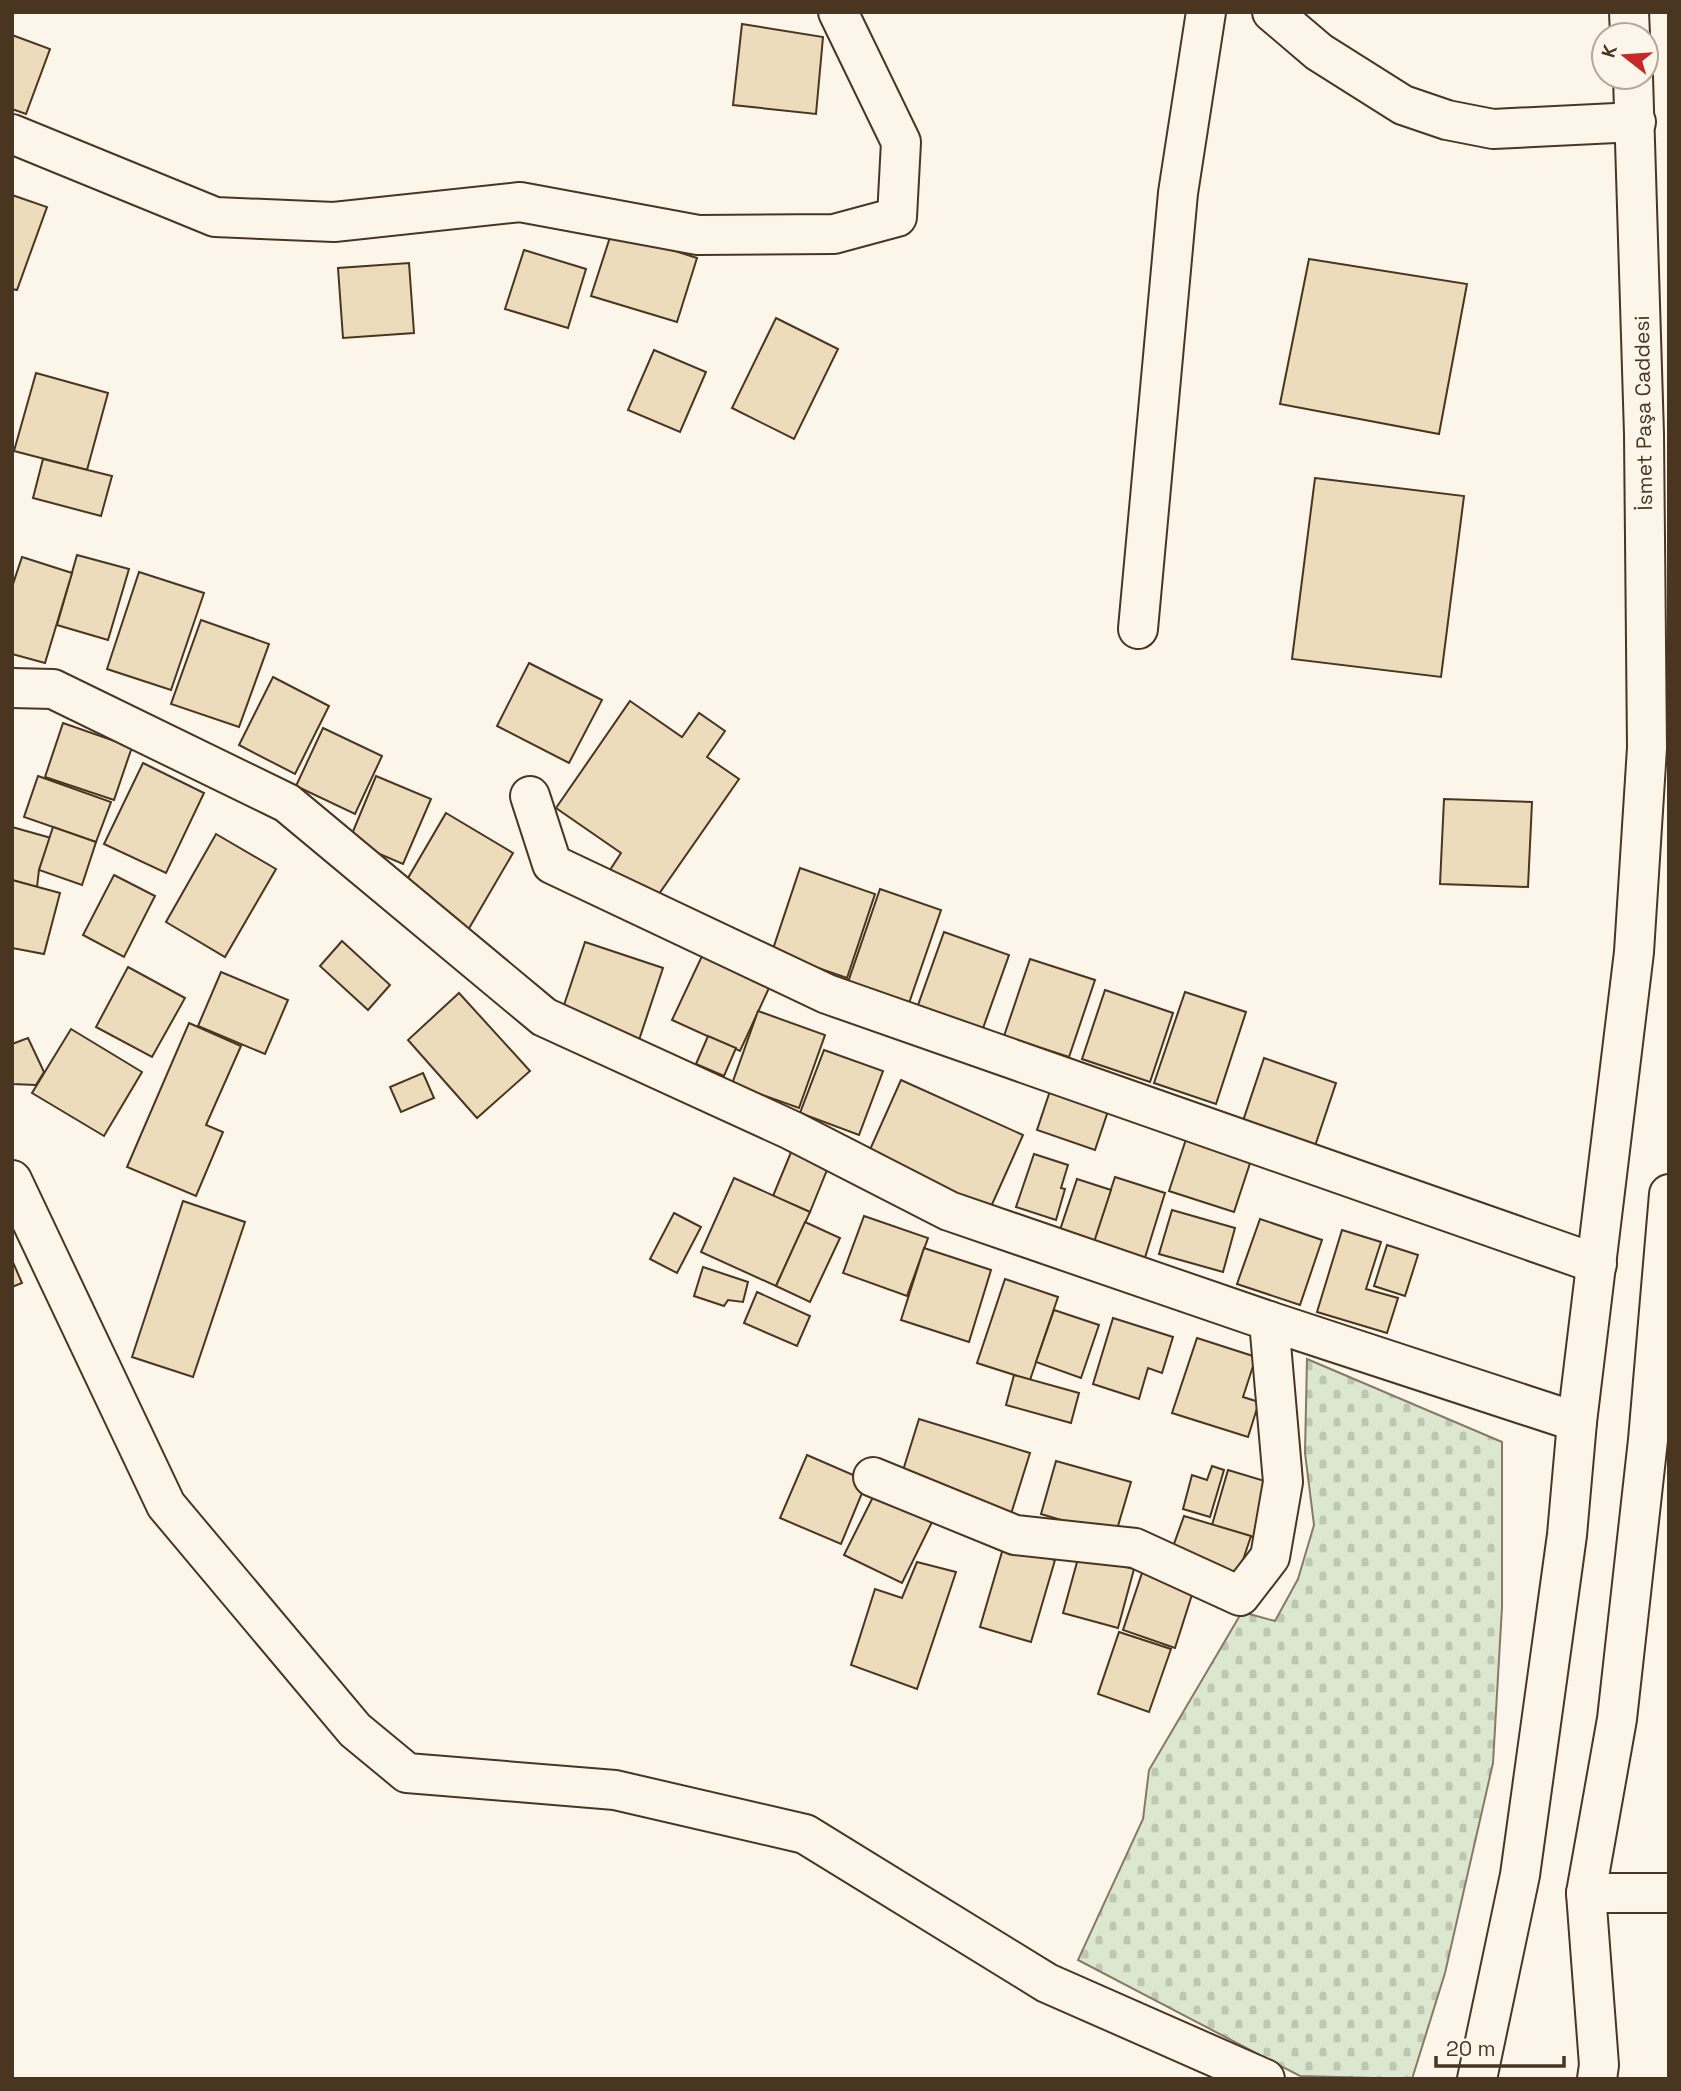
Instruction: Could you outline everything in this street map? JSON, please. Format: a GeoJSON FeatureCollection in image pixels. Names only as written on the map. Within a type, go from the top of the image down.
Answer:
{"type":"FeatureCollection","features":[{"type":"Feature","properties":{"kind":"street"},"geometry":{"type":"LineString","coordinates":[[12,134],[215,217],[334,222],[520,202],[698,235],[834,234],[897,217],[901,142],[838,12]]}},
{"type":"Feature","properties":{"kind":"street"},"geometry":{"type":"LineString","coordinates":[[1138,629],[1178,193],[1206,12]]}},
{"type":"Feature","properties":{"kind":"street"},"geometry":{"type":"LineString","coordinates":[[1272,12],[1318,52],[1403,105],[1447,120],[1493,129],[1636,122]]}},
{"type":"Feature","properties":{"kind":"street","name":"İsmet Paşa Caddesi"},"geometry":{"type":"LineString","coordinates":[[1477,2079],[1520,1875],[1567,1535],[1577,1422],[1634,952],[1647,748],[1644,434],[1634,91]]}},
{"type":"Feature","properties":{"kind":"street"},"geometry":{"type":"LineString","coordinates":[[12,688],[52,689],[287,803],[544,1017],[791,1130],[948,1211],[1269,1321],[1577,1422]]}},
{"type":"Feature","properties":{"kind":"street"},"geometry":{"type":"LineString","coordinates":[[530,796],[552,864],[827,994],[1597,1264]]}},
{"type":"Feature","properties":{"kind":"street"},"geometry":{"type":"LineString","coordinates":[[12,1180],[166,1505],[355,1730],[407,1773],[615,1790],[805,1834],[1047,1983],[1265,2079]]}},
{"type":"Feature","properties":{"kind":"street"},"geometry":{"type":"LineString","coordinates":[[1597,2079],[1599,2065],[1586,1893],[1618,1719],[1658,1443],[1669,1194]]}},
{"type":"Feature","properties":{"kind":"street"},"geometry":{"type":"LineString","coordinates":[[873,1477],[1015,1535],[1135,1548],[1240,1596],[1270,1557],[1283,1482],[1269,1321]]}},
{"type":"Feature","properties":{"kind":"street"},"geometry":{"type":"LineString","coordinates":[[1586,1893],[1669,1893]]}},
{"type":"Feature","properties":{"kind":"green space"},"geometry":{"type":"Polygon","coordinates":[[[1307,1359],[1502,1442],[1502,1607],[1493,1763],[1445,1973],[1412,2079],[1300,2076],[1078,1960],[1143,1819],[1149,1770],[1242,1612],[1275,1621],[1298,1579],[1314,1525],[1305,1453],[1307,1359]]]}},
{"type":"Feature","properties":{"kind":"building"},"geometry":{"type":"Polygon","coordinates":[[[742,24],[823,37],[816,114],[733,105],[742,24]]]}},
{"type":"Feature","properties":{"kind":"building"},"geometry":{"type":"Polygon","coordinates":[[[12,35],[50,49],[26,114],[12,109],[12,35]]]}},
{"type":"Feature","properties":{"kind":"building"},"geometry":{"type":"Polygon","coordinates":[[[12,195],[47,207],[17,290],[12,289],[12,195]]]}},
{"type":"Feature","properties":{"kind":"building"},"geometry":{"type":"Polygon","coordinates":[[[612,231],[697,258],[677,322],[591,296],[612,231]]]}},
{"type":"Feature","properties":{"kind":"building"},"geometry":{"type":"Polygon","coordinates":[[[524,250],[586,269],[568,328],[505,309],[524,250]]]}},
{"type":"Feature","properties":{"kind":"building"},"geometry":{"type":"Polygon","coordinates":[[[1309,259],[1467,284],[1439,434],[1280,404],[1309,259]]]}},
{"type":"Feature","properties":{"kind":"building"},"geometry":{"type":"Polygon","coordinates":[[[409,263],[414,333],[343,338],[338,268],[409,263]]]}},
{"type":"Feature","properties":{"kind":"building"},"geometry":{"type":"Polygon","coordinates":[[[776,318],[838,349],[794,439],[732,408],[776,318]]]}},
{"type":"Feature","properties":{"kind":"building"},"geometry":{"type":"Polygon","coordinates":[[[654,350],[706,372],[680,432],[628,410],[654,350]]]}},
{"type":"Feature","properties":{"kind":"building"},"geometry":{"type":"Polygon","coordinates":[[[36,373],[108,393],[87,470],[14,451],[36,373]]]}},
{"type":"Feature","properties":{"kind":"building"},"geometry":{"type":"Polygon","coordinates":[[[43,459],[112,476],[101,516],[33,498],[43,459]]]}},
{"type":"Feature","properties":{"kind":"building"},"geometry":{"type":"Polygon","coordinates":[[[1315,478],[1464,496],[1441,677],[1292,659],[1315,478]]]}},
{"type":"Feature","properties":{"kind":"building"},"geometry":{"type":"Polygon","coordinates":[[[77,555],[129,569],[108,640],[57,625],[77,555]]]}},
{"type":"Feature","properties":{"kind":"building"},"geometry":{"type":"Polygon","coordinates":[[[22,557],[72,573],[45,663],[12,654],[12,587],[22,557]]]}},
{"type":"Feature","properties":{"kind":"building"},"geometry":{"type":"Polygon","coordinates":[[[139,572],[204,593],[171,690],[107,669],[139,572]]]}},
{"type":"Feature","properties":{"kind":"building"},"geometry":{"type":"Polygon","coordinates":[[[201,620],[269,644],[239,727],[171,704],[201,620]]]}},
{"type":"Feature","properties":{"kind":"building"},"geometry":{"type":"Polygon","coordinates":[[[529,663],[602,700],[569,763],[497,726],[529,663]]]}},
{"type":"Feature","properties":{"kind":"building"},"geometry":{"type":"Polygon","coordinates":[[[273,677],[329,706],[295,774],[239,745],[273,677]]]}},
{"type":"Feature","properties":{"kind":"building"},"geometry":{"type":"Polygon","coordinates":[[[630,701],[682,737],[699,713],[725,731],[707,757],[739,779],[654,901],[610,870],[621,853],[556,808],[630,701]]]}},
{"type":"Feature","properties":{"kind":"building"},"geometry":{"type":"Polygon","coordinates":[[[63,723],[132,747],[114,800],[45,777],[63,723]]]}},
{"type":"Feature","properties":{"kind":"building"},"geometry":{"type":"Polygon","coordinates":[[[323,728],[382,756],[355,814],[296,786],[323,728]]]}},
{"type":"Feature","properties":{"kind":"building"},"geometry":{"type":"Polygon","coordinates":[[[143,763],[204,793],[166,873],[104,844],[143,763]]]}},
{"type":"Feature","properties":{"kind":"building"},"geometry":{"type":"Polygon","coordinates":[[[38,776],[111,802],[96,842],[24,817],[38,776]]]}},
{"type":"Feature","properties":{"kind":"building"},"geometry":{"type":"Polygon","coordinates":[[[376,776],[431,799],[403,864],[349,841],[376,776]]]}},
{"type":"Feature","properties":{"kind":"building"},"geometry":{"type":"Polygon","coordinates":[[[1444,799],[1532,802],[1528,887],[1440,884],[1444,799]]]}},
{"type":"Feature","properties":{"kind":"building"},"geometry":{"type":"Polygon","coordinates":[[[446,813],[513,853],[468,930],[401,890],[446,813]]]}},
{"type":"Feature","properties":{"kind":"building"},"geometry":{"type":"Polygon","coordinates":[[[12,827],[51,838],[39,870],[37,887],[12,880],[12,827]]]}},
{"type":"Feature","properties":{"kind":"building"},"geometry":{"type":"Polygon","coordinates":[[[53,827],[96,842],[82,885],[39,870],[53,827]]]}},
{"type":"Feature","properties":{"kind":"building"},"geometry":{"type":"Polygon","coordinates":[[[216,834],[276,869],[225,957],[166,922],[216,834]]]}},
{"type":"Feature","properties":{"kind":"building"},"geometry":{"type":"Polygon","coordinates":[[[800,868],[875,894],[847,978],[772,952],[800,868]]]}},
{"type":"Feature","properties":{"kind":"building"},"geometry":{"type":"Polygon","coordinates":[[[114,875],[155,896],[124,957],[83,935],[114,875]]]}},
{"type":"Feature","properties":{"kind":"building"},"geometry":{"type":"Polygon","coordinates":[[[12,880],[60,893],[44,954],[12,948],[12,880]]]}},
{"type":"Feature","properties":{"kind":"building"},"geometry":{"type":"Polygon","coordinates":[[[880,889],[941,910],[907,1009],[846,988],[880,889]]]}},
{"type":"Feature","properties":{"kind":"building"},"geometry":{"type":"Polygon","coordinates":[[[944,932],[1009,955],[982,1031],[917,1008],[944,932]]]}},
{"type":"Feature","properties":{"kind":"building"},"geometry":{"type":"Polygon","coordinates":[[[342,941],[390,985],[368,1010],[320,966],[342,941]]]}},
{"type":"Feature","properties":{"kind":"building"},"geometry":{"type":"Polygon","coordinates":[[[585,942],[663,968],[639,1040],[561,1014],[585,942]]]}},
{"type":"Feature","properties":{"kind":"building"},"geometry":{"type":"Polygon","coordinates":[[[702,956],[769,988],[740,1051],[672,1020],[702,956]]]}},
{"type":"Feature","properties":{"kind":"building"},"geometry":{"type":"Polygon","coordinates":[[[1030,959],[1095,980],[1069,1057],[1004,1036],[1030,959]]]}},
{"type":"Feature","properties":{"kind":"building"},"geometry":{"type":"Polygon","coordinates":[[[128,967],[185,998],[152,1057],[96,1027],[128,967]]]}},
{"type":"Feature","properties":{"kind":"building"},"geometry":{"type":"Polygon","coordinates":[[[221,972],[288,1000],[265,1054],[198,1026],[221,972]]]}},
{"type":"Feature","properties":{"kind":"building"},"geometry":{"type":"Polygon","coordinates":[[[1105,990],[1173,1013],[1150,1082],[1082,1059],[1105,990]]]}},
{"type":"Feature","properties":{"kind":"building"},"geometry":{"type":"Polygon","coordinates":[[[1185,992],[1246,1012],[1216,1104],[1154,1083],[1185,992]]]}},
{"type":"Feature","properties":{"kind":"building"},"geometry":{"type":"Polygon","coordinates":[[[459,993],[530,1071],[477,1118],[408,1040],[459,993]]]}},
{"type":"Feature","properties":{"kind":"building"},"geometry":{"type":"Polygon","coordinates":[[[758,1011],[825,1035],[799,1108],[732,1084],[758,1011]]]}},
{"type":"Feature","properties":{"kind":"building"},"geometry":{"type":"Polygon","coordinates":[[[189,1023],[241,1046],[206,1125],[223,1132],[196,1196],[127,1167],[189,1023]]]}},
{"type":"Feature","properties":{"kind":"building"},"geometry":{"type":"Polygon","coordinates":[[[71,1029],[142,1072],[104,1136],[32,1093],[71,1029]]]}},
{"type":"Feature","properties":{"kind":"building"},"geometry":{"type":"Polygon","coordinates":[[[708,1036],[736,1048],[724,1076],[696,1064],[708,1036]]]}},
{"type":"Feature","properties":{"kind":"building"},"geometry":{"type":"Polygon","coordinates":[[[28,1038],[44,1072],[36,1085],[12,1084],[12,1044],[28,1038]]]}},
{"type":"Feature","properties":{"kind":"building"},"geometry":{"type":"Polygon","coordinates":[[[824,1050],[883,1071],[859,1135],[800,1113],[824,1050]]]}},
{"type":"Feature","properties":{"kind":"building"},"geometry":{"type":"Polygon","coordinates":[[[1264,1058],[1336,1083],[1314,1149],[1242,1124],[1264,1058]]]}},
{"type":"Feature","properties":{"kind":"building"},"geometry":{"type":"Polygon","coordinates":[[[423,1073],[434,1098],[401,1112],[390,1087],[423,1073]]]}},
{"type":"Feature","properties":{"kind":"building"},"geometry":{"type":"Polygon","coordinates":[[[901,1080],[1023,1135],[990,1209],[868,1154],[901,1080]]]}},
{"type":"Feature","properties":{"kind":"building"},"geometry":{"type":"Polygon","coordinates":[[[1053,1082],[1111,1102],[1095,1150],[1037,1130],[1053,1082]]]}},
{"type":"Feature","properties":{"kind":"building"},"geometry":{"type":"Polygon","coordinates":[[[1190,1127],[1255,1148],[1234,1212],[1169,1191],[1190,1127]]]}},
{"type":"Feature","properties":{"kind":"building"},"geometry":{"type":"Polygon","coordinates":[[[794,1145],[831,1160],[810,1212],[773,1196],[794,1145]]]}},
{"type":"Feature","properties":{"kind":"building"},"geometry":{"type":"Polygon","coordinates":[[[1034,1154],[1068,1165],[1061,1188],[1065,1189],[1056,1220],[1016,1207],[1034,1154]]]}},
{"type":"Feature","properties":{"kind":"building"},"geometry":{"type":"Polygon","coordinates":[[[1115,1177],[1165,1193],[1143,1264],[1092,1247],[1115,1177]]]}},
{"type":"Feature","properties":{"kind":"building"},"geometry":{"type":"Polygon","coordinates":[[[734,1178],[810,1212],[776,1286],[701,1252],[734,1178]]]}},
{"type":"Feature","properties":{"kind":"building"},"geometry":{"type":"Polygon","coordinates":[[[1077,1179],[1111,1190],[1093,1245],[1059,1233],[1077,1179]]]}},
{"type":"Feature","properties":{"kind":"building"},"geometry":{"type":"Polygon","coordinates":[[[183,1201],[245,1222],[193,1377],[132,1357],[183,1201]]]}},
{"type":"Feature","properties":{"kind":"building"},"geometry":{"type":"Polygon","coordinates":[[[1172,1210],[1235,1228],[1223,1272],[1159,1254],[1172,1210]]]}},
{"type":"Feature","properties":{"kind":"building"},"geometry":{"type":"Polygon","coordinates":[[[674,1213],[701,1227],[677,1273],[650,1259],[674,1213]]]}},
{"type":"Feature","properties":{"kind":"building"},"geometry":{"type":"Polygon","coordinates":[[[864,1216],[928,1238],[907,1296],[843,1273],[864,1216]]]}},
{"type":"Feature","properties":{"kind":"building"},"geometry":{"type":"Polygon","coordinates":[[[1260,1219],[1322,1240],[1300,1305],[1237,1284],[1260,1219]]]}},
{"type":"Feature","properties":{"kind":"building"},"geometry":{"type":"Polygon","coordinates":[[[805,1222],[840,1238],[810,1302],[776,1286],[805,1222]]]}},
{"type":"Feature","properties":{"kind":"building"},"geometry":{"type":"Polygon","coordinates":[[[1342,1230],[1381,1242],[1366,1289],[1398,1298],[1387,1333],[1317,1312],[1342,1230]]]}},
{"type":"Feature","properties":{"kind":"building"},"geometry":{"type":"Polygon","coordinates":[[[1387,1245],[1418,1255],[1405,1296],[1374,1286],[1387,1245]]]}},
{"type":"Feature","properties":{"kind":"building"},"geometry":{"type":"Polygon","coordinates":[[[924,1248],[991,1270],[969,1342],[901,1320],[924,1248]]]}},
{"type":"Feature","properties":{"kind":"building"},"geometry":{"type":"Polygon","coordinates":[[[12,1260],[22,1283],[12,1287],[12,1260]]]}},
{"type":"Feature","properties":{"kind":"building"},"geometry":{"type":"Polygon","coordinates":[[[703,1267],[748,1282],[743,1302],[728,1300],[724,1306],[694,1296],[703,1267]]]}},
{"type":"Feature","properties":{"kind":"building"},"geometry":{"type":"Polygon","coordinates":[[[1005,1279],[1058,1297],[1030,1380],[977,1363],[1005,1279]]]}},
{"type":"Feature","properties":{"kind":"building"},"geometry":{"type":"Polygon","coordinates":[[[757,1292],[810,1316],[797,1346],[744,1323],[757,1292]]]}},
{"type":"Feature","properties":{"kind":"building"},"geometry":{"type":"Polygon","coordinates":[[[1054,1310],[1099,1325],[1081,1378],[1036,1362],[1054,1310]]]}},
{"type":"Feature","properties":{"kind":"building"},"geometry":{"type":"Polygon","coordinates":[[[1113,1318],[1173,1337],[1162,1373],[1148,1368],[1139,1399],[1093,1384],[1113,1318]]]}},
{"type":"Feature","properties":{"kind":"building"},"geometry":{"type":"Polygon","coordinates":[[[1197,1338],[1256,1357],[1243,1397],[1259,1402],[1248,1437],[1172,1413],[1197,1338]]]}},
{"type":"Feature","properties":{"kind":"building"},"geometry":{"type":"Polygon","coordinates":[[[1014,1375],[1079,1393],[1071,1423],[1006,1405],[1014,1375]]]}},
{"type":"Feature","properties":{"kind":"building"},"geometry":{"type":"Polygon","coordinates":[[[919,1419],[1030,1453],[1011,1514],[900,1480],[919,1419]]]}},
{"type":"Feature","properties":{"kind":"building"},"geometry":{"type":"Polygon","coordinates":[[[807,1455],[867,1481],[841,1544],[780,1518],[807,1455]]]}},
{"type":"Feature","properties":{"kind":"building"},"geometry":{"type":"Polygon","coordinates":[[[1056,1461],[1131,1482],[1115,1536],[1041,1514],[1056,1461]]]}},
{"type":"Feature","properties":{"kind":"building"},"geometry":{"type":"Polygon","coordinates":[[[1212,1466],[1224,1470],[1210,1517],[1183,1509],[1192,1475],[1207,1480],[1212,1466]]]}},
{"type":"Feature","properties":{"kind":"building"},"geometry":{"type":"Polygon","coordinates":[[[1228,1470],[1278,1485],[1262,1540],[1212,1525],[1228,1470]]]}},
{"type":"Feature","properties":{"kind":"building"},"geometry":{"type":"Polygon","coordinates":[[[877,1489],[934,1518],[902,1583],[844,1555],[877,1489]]]}},
{"type":"Feature","properties":{"kind":"building"},"geometry":{"type":"Polygon","coordinates":[[[1184,1516],[1251,1536],[1236,1581],[1169,1558],[1184,1516]]]}},
{"type":"Feature","properties":{"kind":"building"},"geometry":{"type":"Polygon","coordinates":[[[1004,1545],[1055,1560],[1031,1642],[980,1627],[1004,1545]]]}},
{"type":"Feature","properties":{"kind":"building"},"geometry":{"type":"Polygon","coordinates":[[[1079,1555],[1134,1569],[1118,1628],[1063,1613],[1079,1555]]]}},
{"type":"Feature","properties":{"kind":"building"},"geometry":{"type":"Polygon","coordinates":[[[917,1562],[956,1572],[917,1689],[851,1665],[875,1589],[902,1598],[917,1562]]]}},
{"type":"Feature","properties":{"kind":"building"},"geometry":{"type":"Polygon","coordinates":[[[1144,1567],[1195,1585],[1175,1648],[1123,1630],[1144,1567]]]}},
{"type":"Feature","properties":{"kind":"building"},"geometry":{"type":"Polygon","coordinates":[[[1119,1632],[1171,1649],[1149,1712],[1098,1694],[1119,1632]]]}}]}
